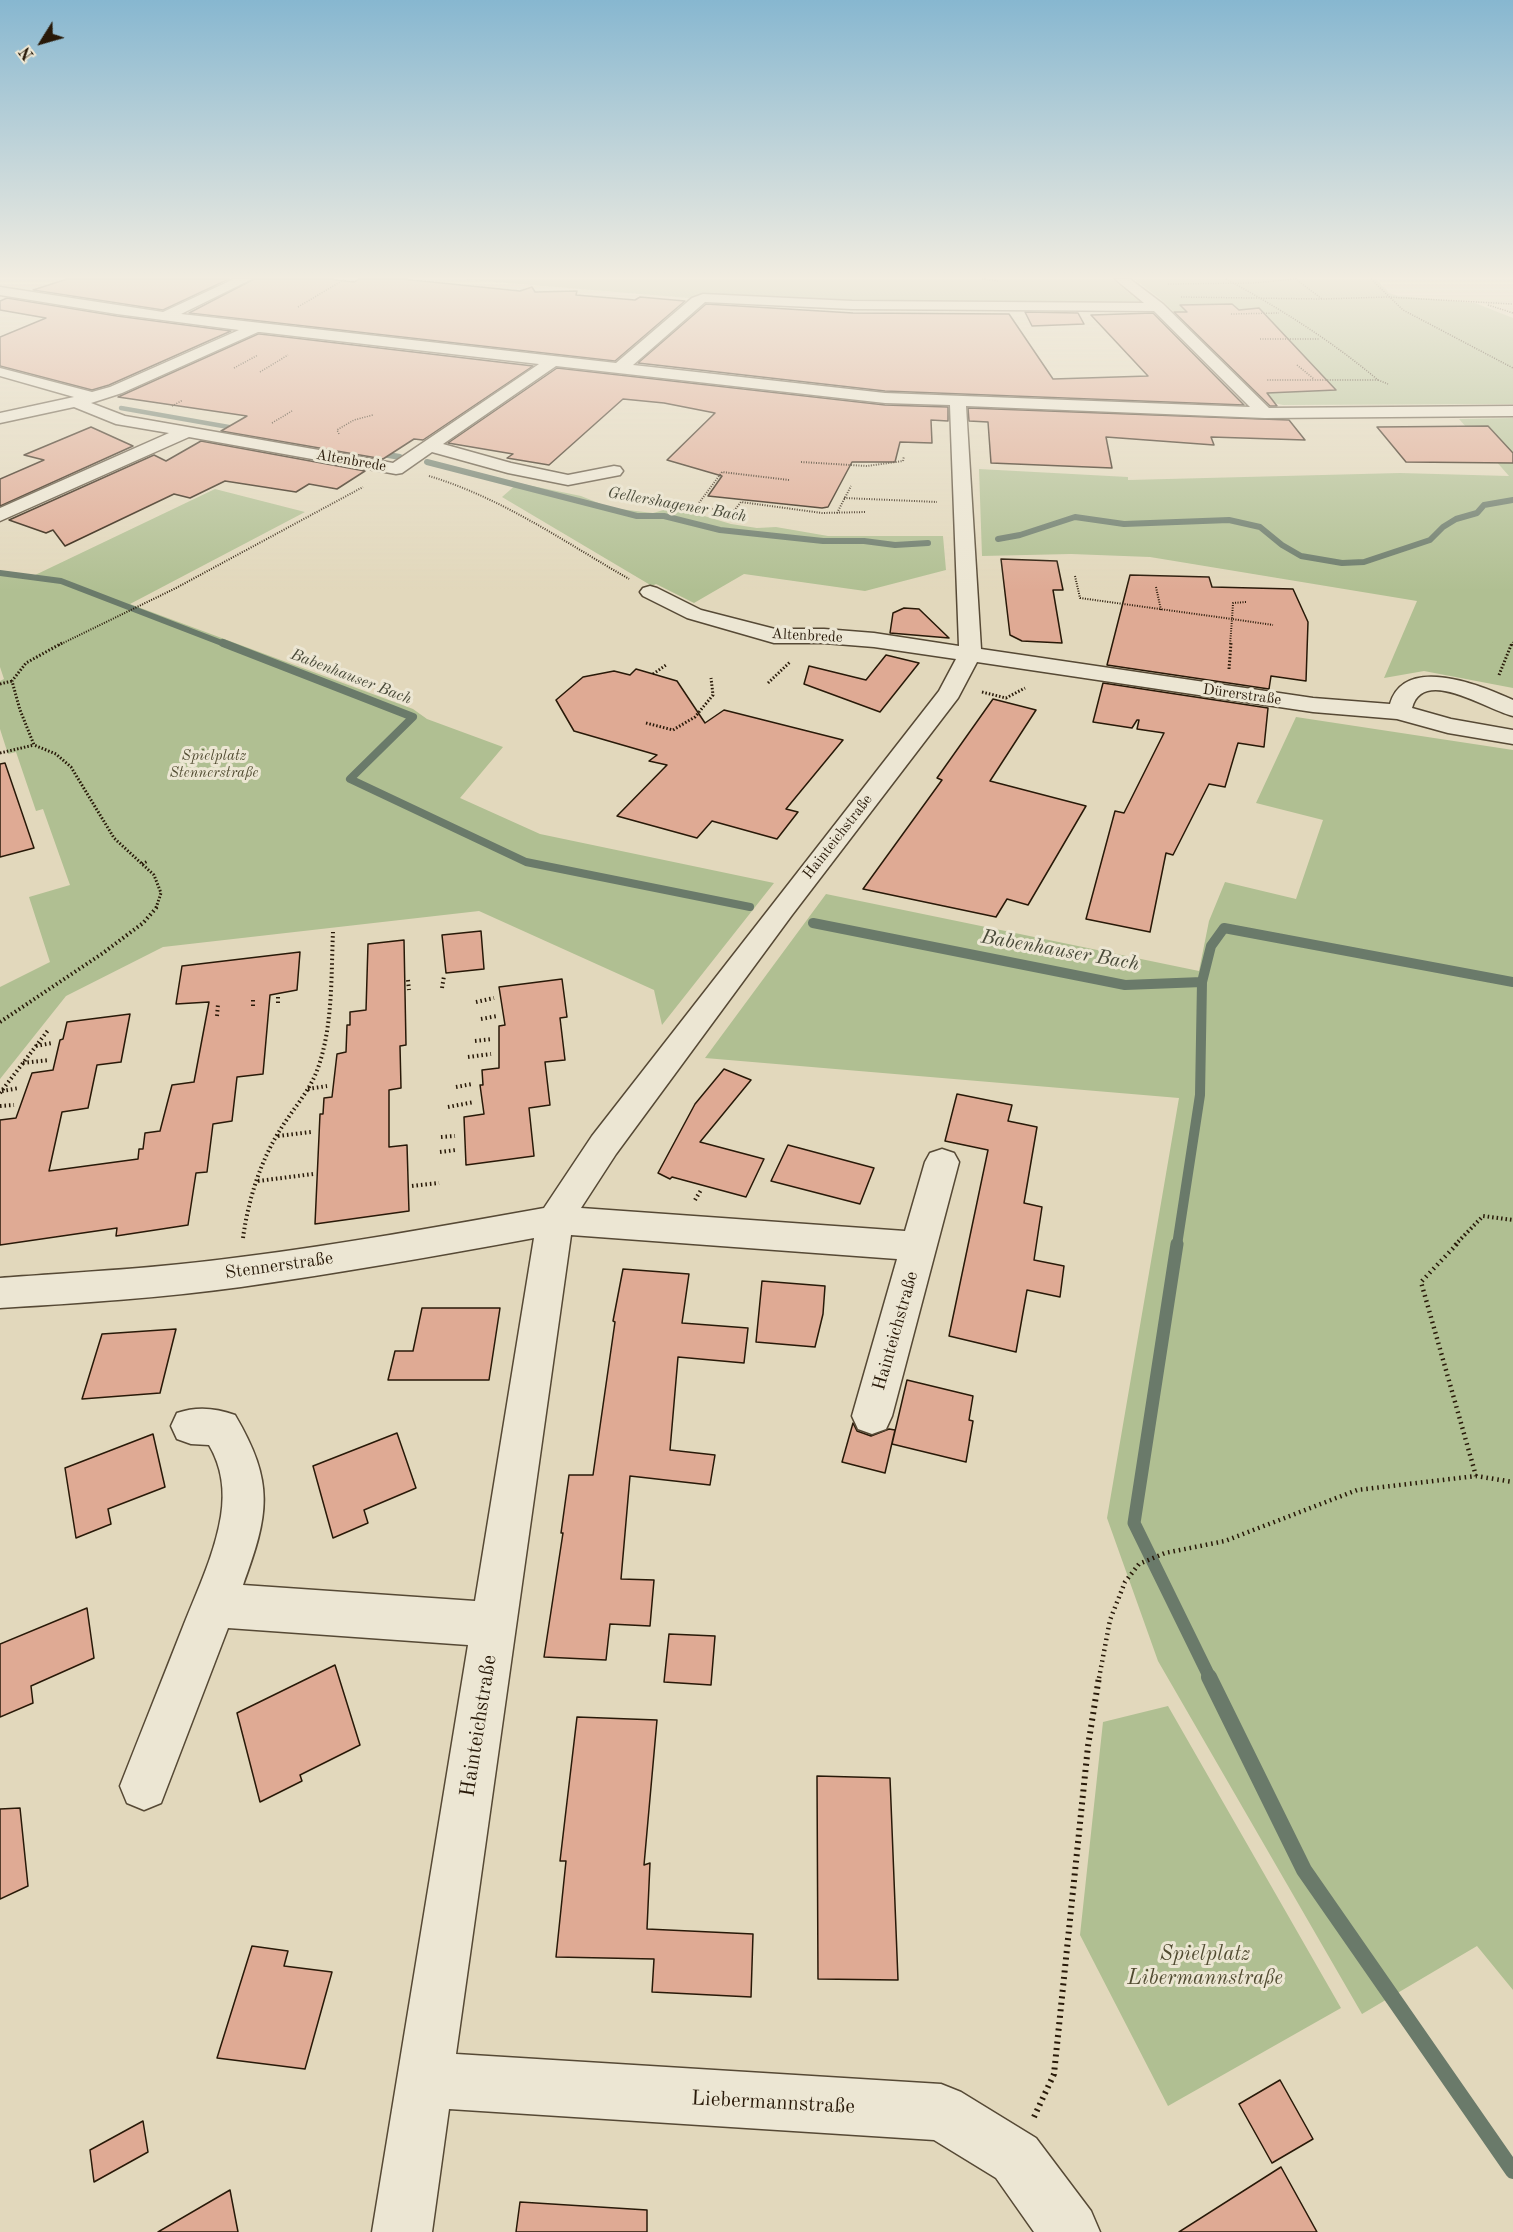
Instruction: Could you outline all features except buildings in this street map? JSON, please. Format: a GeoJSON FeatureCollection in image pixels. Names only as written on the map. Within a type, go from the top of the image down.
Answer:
{"type":"FeatureCollection","features":[{"type":"Feature","properties":{"kind":"street"},"geometry":{"type":"LineString","coordinates":[[41,383],[93,398]]}},
{"type":"Feature","properties":{"kind":"street"},"geometry":{"type":"LineString","coordinates":[[0,418],[93,398],[132,383]]}},
{"type":"Feature","properties":{"kind":"street","name":"Altenbrede"},"geometry":{"type":"LineString","coordinates":[[76,402],[115,418],[396,469],[522,383]]}},
{"type":"Feature","properties":{"kind":"street"},"geometry":{"type":"LineString","coordinates":[[744,383],[840,394],[958,403],[1264,413],[1513,411]]}},
{"type":"Feature","properties":{"kind":"street"},"geometry":{"type":"LineString","coordinates":[[1235,383],[1264,413]]}},
{"type":"Feature","properties":{"kind":"street"},"geometry":{"type":"LineString","coordinates":[[958,403],[970,654]]}},
{"type":"Feature","properties":{"kind":"street"},"geometry":{"type":"LineString","coordinates":[[0,515],[186,432]]}},
{"type":"Feature","properties":{"kind":"street"},"geometry":{"type":"LineString","coordinates":[[431,446],[508,468],[568,480],[614,471]]}},
{"type":"Feature","properties":{"kind":"street","name":"Altenbrede"},"geometry":{"type":"LineString","coordinates":[[650,592],[694,614],[774,636],[864,639],[970,654]]}},
{"type":"Feature","properties":{"kind":"street","name":"Hainteichstraße"},"geometry":{"type":"LineString","coordinates":[[402,2232],[555,1220],[604,1144],[954,685],[970,654]]}},
{"type":"Feature","properties":{"kind":"street","name":"Dürerstraße"},"geometry":{"type":"LineString","coordinates":[[970,654],[1313,705],[1400,712],[1465,730],[1513,737]]}},
{"type":"Feature","properties":{"kind":"street"},"geometry":{"type":"LineString","coordinates":[[1400,712],[1400,699],[1406,692],[1414,686],[1426,684],[1456,686],[1503,704]]}},
{"type":"Feature","properties":{"kind":"street","name":"Hainteichstraße"},"geometry":{"type":"LineString","coordinates":[[872,1416],[942,1162]]}},
{"type":"Feature","properties":{"kind":"street","name":"Hainteichstraße"},"geometry":{"type":"LineString","coordinates":[[555,1220],[920,1246]]}},
{"type":"Feature","properties":{"kind":"street","name":"Stennerstraße"},"geometry":{"type":"LineString","coordinates":[[0,1293],[131,1284],[241,1272],[437,1242],[555,1220]]}},
{"type":"Feature","properties":{"kind":"street"},"geometry":{"type":"LineString","coordinates":[[144,1786],[243,1523],[245,1497],[243,1474],[235,1448],[220,1428],[191,1426]]}},
{"type":"Feature","properties":{"kind":"street"},"geometry":{"type":"LineString","coordinates":[[214,1605],[494,1625]]}},
{"type":"Feature","properties":{"kind":"street","name":"Liebermannstraße"},"geometry":{"type":"LineString","coordinates":[[426,2080],[941,2112],[1016,2158],[1070,2232]]}},
{"type":"Feature","properties":{"kind":"path"},"geometry":{"type":"LineString","coordinates":[[171,406],[183,400]]}},
{"type":"Feature","properties":{"kind":"path"},"geometry":{"type":"LineString","coordinates":[[337,430],[354,420],[373,415]]}},
{"type":"Feature","properties":{"kind":"path"},"geometry":{"type":"LineString","coordinates":[[801,462],[878,466],[898,464],[903,461],[904,456]]}},
{"type":"Feature","properties":{"kind":"path"},"geometry":{"type":"LineString","coordinates":[[0,684],[12,681],[26,663],[140,606],[396,469],[456,483],[496,502],[650,592]]}},
{"type":"Feature","properties":{"kind":"path"},"geometry":{"type":"LineString","coordinates":[[789,480],[722,472],[696,507],[733,512],[741,502],[837,513],[866,512]]}},
{"type":"Feature","properties":{"kind":"path"},"geometry":{"type":"LineString","coordinates":[[837,513],[851,486]]}},
{"type":"Feature","properties":{"kind":"path"},"geometry":{"type":"LineString","coordinates":[[844,498],[962,504]]}},
{"type":"Feature","properties":{"kind":"path"},"geometry":{"type":"LineString","coordinates":[[1075,576],[1080,598],[1273,625]]}},
{"type":"Feature","properties":{"kind":"path"},"geometry":{"type":"LineString","coordinates":[[1156,586],[1161,610]]}},
{"type":"Feature","properties":{"kind":"path"},"geometry":{"type":"LineString","coordinates":[[1229,693],[1233,603],[1246,602]]}},
{"type":"Feature","properties":{"kind":"path"},"geometry":{"type":"LineString","coordinates":[[1503,704],[1503,663],[1513,642]]}},
{"type":"Feature","properties":{"kind":"path"},"geometry":{"type":"LineString","coordinates":[[653,674],[666,665]]}},
{"type":"Feature","properties":{"kind":"path"},"geometry":{"type":"LineString","coordinates":[[646,723],[673,730],[695,717],[713,695],[711,678]]}},
{"type":"Feature","properties":{"kind":"path"},"geometry":{"type":"LineString","coordinates":[[12,681],[20,710],[34,744]]}},
{"type":"Feature","properties":{"kind":"path"},"geometry":{"type":"LineString","coordinates":[[954,685],[1006,698],[1025,688]]}},
{"type":"Feature","properties":{"kind":"path"},"geometry":{"type":"LineString","coordinates":[[0,753],[34,744],[56,754],[71,767],[114,838],[154,875],[161,893],[157,907],[143,923],[104,953],[0,1022]]}},
{"type":"Feature","properties":{"kind":"path"},"geometry":{"type":"LineString","coordinates":[[142,864],[148,861]]}},
{"type":"Feature","properties":{"kind":"path"},"geometry":{"type":"LineString","coordinates":[[241,1272],[244,1224],[258,1181],[277,1136],[308,1089],[318,1068],[329,1021],[333,932]]}},
{"type":"Feature","properties":{"kind":"path"},"geometry":{"type":"LineString","coordinates":[[442,987],[444,976]]}},
{"type":"Feature","properties":{"kind":"path"},"geometry":{"type":"LineString","coordinates":[[408,980],[410,990]]}},
{"type":"Feature","properties":{"kind":"path"},"geometry":{"type":"LineString","coordinates":[[278,997],[278,1006]]}},
{"type":"Feature","properties":{"kind":"path"},"geometry":{"type":"LineString","coordinates":[[476,1002],[494,999]]}},
{"type":"Feature","properties":{"kind":"path"},"geometry":{"type":"LineString","coordinates":[[253,1000],[253,1009]]}},
{"type":"Feature","properties":{"kind":"path"},"geometry":{"type":"LineString","coordinates":[[217,1016],[218,1004]]}},
{"type":"Feature","properties":{"kind":"path"},"geometry":{"type":"LineString","coordinates":[[481,1018],[496,1016]]}},
{"type":"Feature","properties":{"kind":"path"},"geometry":{"type":"LineString","coordinates":[[1,1092],[49,1029]]}},
{"type":"Feature","properties":{"kind":"path"},"geometry":{"type":"LineString","coordinates":[[475,1041],[492,1039]]}},
{"type":"Feature","properties":{"kind":"path"},"geometry":{"type":"LineString","coordinates":[[36,1046],[52,1043]]}},
{"type":"Feature","properties":{"kind":"path"},"geometry":{"type":"LineString","coordinates":[[468,1057],[491,1054]]}},
{"type":"Feature","properties":{"kind":"path"},"geometry":{"type":"LineString","coordinates":[[23,1064],[49,1060]]}},
{"type":"Feature","properties":{"kind":"path"},"geometry":{"type":"LineString","coordinates":[[456,1087],[472,1084]]}},
{"type":"Feature","properties":{"kind":"path"},"geometry":{"type":"LineString","coordinates":[[308,1089],[327,1086]]}},
{"type":"Feature","properties":{"kind":"path"},"geometry":{"type":"LineString","coordinates":[[1,1092],[19,1088]]}},
{"type":"Feature","properties":{"kind":"path"},"geometry":{"type":"LineString","coordinates":[[448,1107],[474,1102]]}},
{"type":"Feature","properties":{"kind":"path"},"geometry":{"type":"LineString","coordinates":[[0,1107],[14,1105]]}},
{"type":"Feature","properties":{"kind":"path"},"geometry":{"type":"LineString","coordinates":[[277,1136],[310,1132]]}},
{"type":"Feature","properties":{"kind":"path"},"geometry":{"type":"LineString","coordinates":[[441,1137],[455,1136]]}},
{"type":"Feature","properties":{"kind":"path"},"geometry":{"type":"LineString","coordinates":[[440,1152],[456,1150]]}},
{"type":"Feature","properties":{"kind":"path"},"geometry":{"type":"LineString","coordinates":[[258,1181],[313,1174]]}},
{"type":"Feature","properties":{"kind":"path"},"geometry":{"type":"LineString","coordinates":[[412,1186],[439,1183]]}},
{"type":"Feature","properties":{"kind":"path"},"geometry":{"type":"LineString","coordinates":[[1476,1476],[1421,1281],[1483,1216],[1513,1220]]}},
{"type":"Feature","properties":{"kind":"path"},"geometry":{"type":"LineString","coordinates":[[1016,2158],[1054,2073],[1088,1746],[1104,1646],[1110,1620],[1125,1582],[1139,1564],[1165,1553],[1225,1541],[1357,1490],[1476,1476],[1513,1482]]}},
{"type":"Feature","properties":{"kind":"green space"},"geometry":{"type":"Polygon","coordinates":[[[1249,383],[1513,383],[1513,404],[1283,405],[1274,403],[1249,383]]]}},
{"type":"Feature","properties":{"kind":"green space"},"geometry":{"type":"Polygon","coordinates":[[[1513,418],[1513,688],[1424,671],[1384,678],[1417,601],[1150,557],[1071,554],[982,556],[979,469],[1128,477],[1128,480],[1400,473],[1509,476],[1459,419],[1513,418]]]}},
{"type":"Feature","properties":{"kind":"green space"},"geometry":{"type":"Polygon","coordinates":[[[518,483],[581,496],[611,508],[653,513],[674,507],[731,524],[757,528],[776,527],[828,536],[943,536],[946,570],[865,591],[744,574],[694,603],[656,584],[652,586],[502,497],[518,483]]]}},
{"type":"Feature","properties":{"kind":"green space","name":"Spielplatz Stennerstraße"},"geometry":{"type":"Polygon","coordinates":[[[215,489],[305,512],[130,604],[413,709],[427,719],[503,747],[460,798],[540,834],[774,883],[662,1025],[654,990],[479,911],[163,947],[66,996],[0,1079],[0,987],[50,962],[29,897],[70,885],[43,809],[36,811],[16,752],[8,754],[0,729],[0,681],[4,679],[0,667],[0,571],[33,576],[215,489]]]}},
{"type":"Feature","properties":{"kind":"green space"},"geometry":{"type":"Polygon","coordinates":[[[1296,717],[1513,750],[1513,1990],[1477,1946],[1362,2014],[1158,1661],[1107,1518],[1179,1098],[705,1058],[826,894],[1199,971],[1209,921],[1225,882],[1296,899],[1323,820],[1256,803],[1296,717]]]}},
{"type":"Feature","properties":{"kind":"green space","name":"Spielplatz Libermannstraße"},"geometry":{"type":"Polygon","coordinates":[[[1168,1706],[1341,2008],[1168,2106],[1080,1935],[1103,1722],[1168,1706]]]}},
{"type":"Feature","properties":{"kind":"waterway","name":"Gellershagener Bach"},"geometry":{"type":"LineString","coordinates":[[121,408],[240,429]]}},
{"type":"Feature","properties":{"kind":"waterway","name":"Gellershagener Bach"},"geometry":{"type":"LineString","coordinates":[[376,453],[400,457]]}},
{"type":"Feature","properties":{"kind":"waterway","name":"Gellershagener Bach"},"geometry":{"type":"LineString","coordinates":[[427,462],[637,516],[664,516],[720,530],[823,541],[864,541],[895,545],[928,543]]}},
{"type":"Feature","properties":{"kind":"waterway","name":"Gellershagener Bach"},"geometry":{"type":"LineString","coordinates":[[998,539],[1020,535],[1075,517],[1124,524],[1229,520],[1260,527],[1282,545],[1301,556],[1342,563],[1364,562],[1430,540],[1443,527],[1456,519],[1477,513],[1484,505],[1513,500]]}},
{"type":"Feature","properties":{"kind":"waterway","name":"Babenhauser Bach"},"geometry":{"type":"LineString","coordinates":[[0,573],[61,581],[227,645]]}},
{"type":"Feature","properties":{"kind":"waterway","name":"Babenhauser Bach"},"geometry":{"type":"LineString","coordinates":[[223,643],[413,717],[350,779],[526,862],[750,907]]}},
{"type":"Feature","properties":{"kind":"waterway","name":"Babenhauser Bach"},"geometry":{"type":"LineString","coordinates":[[813,923],[1125,985],[1202,982]]}},
{"type":"Feature","properties":{"kind":"waterway","name":"Babenhauser Bach"},"geometry":{"type":"LineString","coordinates":[[1202,982],[1211,946],[1224,928],[1513,982]]}},
{"type":"Feature","properties":{"kind":"waterway"},"geometry":{"type":"LineString","coordinates":[[1177,1245],[1200,1095],[1202,982]]}},
{"type":"Feature","properties":{"kind":"waterway"},"geometry":{"type":"LineString","coordinates":[[1177,1244],[1134,1523],[1210,1678]]}},
{"type":"Feature","properties":{"kind":"waterway"},"geometry":{"type":"LineString","coordinates":[[1209,1677],[1304,1870],[1513,2171]]}}]}
